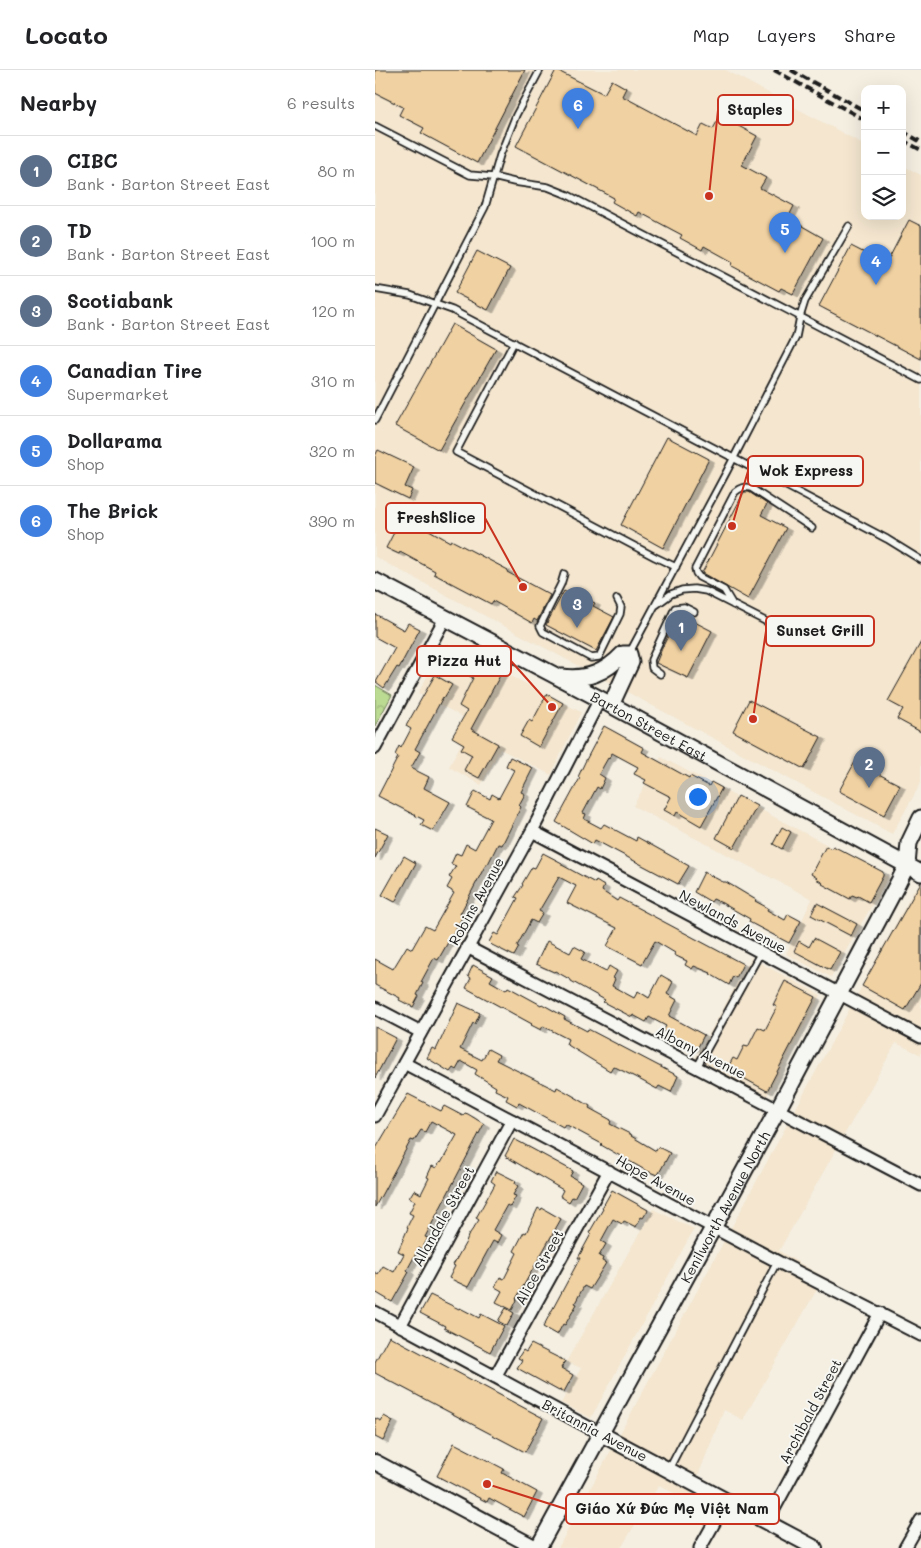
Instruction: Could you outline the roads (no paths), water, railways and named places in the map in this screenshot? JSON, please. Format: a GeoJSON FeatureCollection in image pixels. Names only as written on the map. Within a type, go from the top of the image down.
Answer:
{"type":"FeatureCollection","features":[{"type":"Feature","properties":{"kind":"main road","name":"Barton Street East"},"geometry":{"type":"LineString","coordinates":[[375,581],[606,702],[921,873]]}},
{"type":"Feature","properties":{"kind":"main road"},"geometry":{"type":"LineString","coordinates":[[556,676],[577,678],[592,676],[615,662],[623,654],[629,654],[631,662],[606,702]]}},
{"type":"Feature","properties":{"kind":"main road","name":"Kenilworth Avenue North"},"geometry":{"type":"LineString","coordinates":[[907,865],[909,843],[921,818]]}},
{"type":"Feature","properties":{"kind":"main road","name":"Kenilworth Avenue North"},"geometry":{"type":"LineString","coordinates":[[537,1548],[778,1109],[907,865],[921,852]]}},
{"type":"Feature","properties":{"kind":"street"},"geometry":{"type":"LineString","coordinates":[[375,748],[445,618]]}},
{"type":"Feature","properties":{"kind":"street","name":"Robins Avenue"},"geometry":{"type":"LineString","coordinates":[[375,1116],[467,947],[606,702]]}},
{"type":"Feature","properties":{"kind":"street","name":"Newlands Avenue"},"geometry":{"type":"LineString","coordinates":[[532,831],[921,1037]]}},
{"type":"Feature","properties":{"kind":"street","name":"Albany Avenue"},"geometry":{"type":"LineString","coordinates":[[467,947],[921,1185]]}},
{"type":"Feature","properties":{"kind":"street"},"geometry":{"type":"LineString","coordinates":[[375,1008],[421,1032]]}},
{"type":"Feature","properties":{"kind":"street","name":"Hope Avenue"},"geometry":{"type":"LineString","coordinates":[[404,1063],[777,1262],[921,1335]]}},
{"type":"Feature","properties":{"kind":"street","name":"Allandale Street"},"geometry":{"type":"LineString","coordinates":[[400,1326],[512,1120]]}},
{"type":"Feature","properties":{"kind":"street","name":"Alice Street"},"geometry":{"type":"LineString","coordinates":[[495,1377],[609,1171]]}},
{"type":"Feature","properties":{"kind":"street","name":"Britannia Avenue"},"geometry":{"type":"LineString","coordinates":[[375,1312],[815,1548]]}},
{"type":"Feature","properties":{"kind":"street","name":"Archibald Street"},"geometry":{"type":"LineString","coordinates":[[767,1522],[880,1314]]}},
{"type":"Feature","properties":{"kind":"street"},"geometry":{"type":"LineString","coordinates":[[375,1462],[537,1548]]}},
{"type":"Feature","properties":{"kind":"street"},"geometry":{"type":"LineString","coordinates":[[700,1548],[727,1500]]}},
{"type":"Feature","properties":{"kind":"street"},"geometry":{"type":"LineString","coordinates":[[905,1548],[921,1520]]}},
{"type":"Feature","properties":{"kind":"lane"},"geometry":{"type":"LineString","coordinates":[[375,420],[485,207],[500,155],[516,115],[540,70]]}},
{"type":"Feature","properties":{"kind":"lane"},"geometry":{"type":"LineString","coordinates":[[375,126],[470,175],[493,177],[548,187],[568,195],[921,380]]}},
{"type":"Feature","properties":{"kind":"lane"},"geometry":{"type":"LineString","coordinates":[[629,654],[734,458],[796,337],[805,301],[849,226]]}},
{"type":"Feature","properties":{"kind":"lane"},"geometry":{"type":"LineString","coordinates":[[375,289],[410,295],[435,302],[452,310],[887,539],[921,560]]}},
{"type":"Feature","properties":{"kind":"lane"},"geometry":{"type":"LineString","coordinates":[[514,342],[455,452],[655,557],[676,566]]}},
{"type":"Feature","properties":{"kind":"lane"},"geometry":{"type":"LineString","coordinates":[[733,605],[724,590],[699,577],[695,569],[738,489],[742,487],[751,488],[812,528]]}},
{"type":"Feature","properties":{"kind":"lane"},"geometry":{"type":"LineString","coordinates":[[564,574],[540,626],[543,632],[591,658],[599,657],[620,614],[621,607],[617,599]]}},
{"type":"Feature","properties":{"kind":"lane"},"geometry":{"type":"LineString","coordinates":[[655,606],[671,594],[682,590],[695,589],[707,591],[765,621]]}},
{"type":"Feature","properties":{"kind":"lane"},"geometry":{"type":"LineString","coordinates":[[660,674],[652,668],[651,660],[675,608],[684,607],[694,612]]}},
{"type":"Feature","properties":{"kind":"lane"},"geometry":{"type":"LineString","coordinates":[[697,1067],[761,952]]}},
{"type":"Feature","properties":{"kind":"lane"},"geometry":{"type":"LineString","coordinates":[[669,1469],[777,1262]]}},
{"type":"Feature","properties":{"kind":"railway"},"geometry":{"type":"LineString","coordinates":[[774,70],[861,118]]}},
{"type":"Feature","properties":{"kind":"railway"},"geometry":{"type":"LineString","coordinates":[[791,70],[861,109]]}},
{"type":"Feature","properties":{"kind":"railway"},"geometry":{"type":"LineString","coordinates":[[906,133],[921,142]]}},
{"type":"Feature","properties":{"kind":"railway"},"geometry":{"type":"LineString","coordinates":[[906,142],[921,150]]}},
{"type":"Feature","properties":{"kind":"place","name":"The Brick"},"geometry":{"type":"Point","coordinates":[578,129]}},
{"type":"Feature","properties":{"kind":"place","name":"Staples"},"geometry":{"type":"Point","coordinates":[709,196]}},
{"type":"Feature","properties":{"kind":"place","name":"Dollarama"},"geometry":{"type":"Point","coordinates":[785,253]}},
{"type":"Feature","properties":{"kind":"place","name":"Canadian Tire"},"geometry":{"type":"Point","coordinates":[876,285]}},
{"type":"Feature","properties":{"kind":"place","name":"Wok Express"},"geometry":{"type":"Point","coordinates":[732,526]}},
{"type":"Feature","properties":{"kind":"place","name":"FreshSlice"},"geometry":{"type":"Point","coordinates":[523,587]}},
{"type":"Feature","properties":{"kind":"place","name":"Scotiabank"},"geometry":{"type":"Point","coordinates":[577,628]}},
{"type":"Feature","properties":{"kind":"place","name":"CIBC"},"geometry":{"type":"Point","coordinates":[681,651]}},
{"type":"Feature","properties":{"kind":"place","name":"Pizza Hut"},"geometry":{"type":"Point","coordinates":[552,707]}},
{"type":"Feature","properties":{"kind":"place","name":"Sunset Grill"},"geometry":{"type":"Point","coordinates":[753,719]}},
{"type":"Feature","properties":{"kind":"place","name":"TD"},"geometry":{"type":"Point","coordinates":[869,788]}},
{"type":"Feature","properties":{"kind":"place","name":"Giáo Xứ Đức Mẹ Việt Nam"},"geometry":{"type":"Point","coordinates":[487,1484]}}]}
